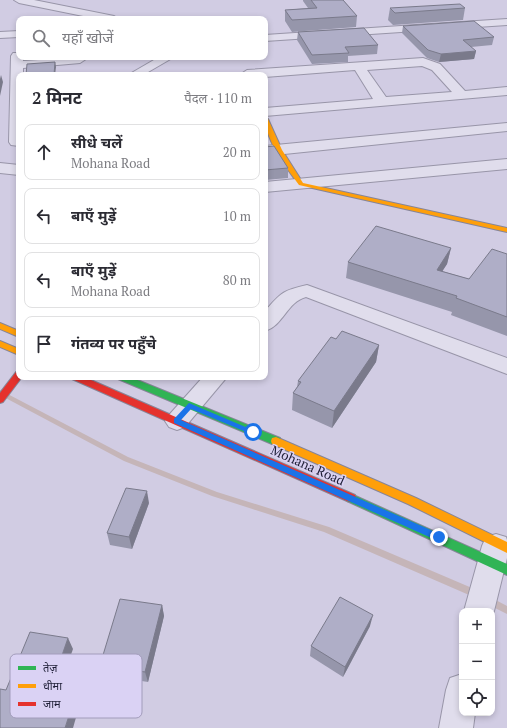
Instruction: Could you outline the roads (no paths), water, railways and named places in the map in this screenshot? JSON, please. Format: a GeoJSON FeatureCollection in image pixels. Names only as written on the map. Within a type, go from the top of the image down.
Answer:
{"type":"FeatureCollection","features":[{"type":"Feature","properties":{"kind":"street"},"geometry":{"type":"LineString","coordinates":[[18,0],[87,16]]}},
{"type":"Feature","properties":{"kind":"street"},"geometry":{"type":"LineString","coordinates":[[268,38],[507,22]]}},
{"type":"Feature","properties":{"kind":"street"},"geometry":{"type":"LineString","coordinates":[[0,35],[16,34]]}},
{"type":"Feature","properties":{"kind":"street"},"geometry":{"type":"LineString","coordinates":[[13,143],[16,53]]}},
{"type":"Feature","properties":{"kind":"street"},"geometry":{"type":"LineString","coordinates":[[140,72],[162,60]]}},
{"type":"Feature","properties":{"kind":"street"},"geometry":{"type":"LineString","coordinates":[[246,71],[428,63],[436,67],[463,96]]}},
{"type":"Feature","properties":{"kind":"street"},"geometry":{"type":"LineString","coordinates":[[358,66],[382,102]]}},
{"type":"Feature","properties":{"kind":"street"},"geometry":{"type":"LineString","coordinates":[[268,112],[507,91]]}},
{"type":"Feature","properties":{"kind":"street"},"geometry":{"type":"LineString","coordinates":[[272,150],[507,127]]}},
{"type":"Feature","properties":{"kind":"street"},"geometry":{"type":"LineString","coordinates":[[268,132],[272,150],[301,184],[507,230]]}},
{"type":"Feature","properties":{"kind":"street"},"geometry":{"type":"LineString","coordinates":[[268,187],[507,164]]}},
{"type":"Feature","properties":{"kind":"street"},"geometry":{"type":"LineString","coordinates":[[0,168],[16,170]]}},
{"type":"Feature","properties":{"kind":"street"},"geometry":{"type":"LineString","coordinates":[[268,321],[288,298],[292,295],[306,291],[507,366]]}},
{"type":"Feature","properties":{"kind":"street"},"geometry":{"type":"LineString","coordinates":[[0,326],[16,333]]}},
{"type":"Feature","properties":{"kind":"street"},"geometry":{"type":"LineString","coordinates":[[0,344],[16,351]]}},
{"type":"Feature","properties":{"kind":"street"},"geometry":{"type":"LineString","coordinates":[[0,400],[16,379]]}},
{"type":"Feature","properties":{"kind":"street","name":"Mohana Road"},"geometry":{"type":"LineString","coordinates":[[84,380],[183,413],[401,497],[492,575]]}},
{"type":"Feature","properties":{"kind":"street","name":"Mohana Road"},"geometry":{"type":"LineString","coordinates":[[126,380],[183,413],[331,489],[492,575]]}},
{"type":"Feature","properties":{"kind":"street"},"geometry":{"type":"LineString","coordinates":[[183,413],[213,380]]}},
{"type":"Feature","properties":{"kind":"street"},"geometry":{"type":"LineString","coordinates":[[456,728],[459,709]]}},
{"type":"Feature","properties":{"kind":"waterway"},"geometry":{"type":"LineString","coordinates":[[0,392],[126,459],[215,494],[326,529],[476,594]]}},
{"type":"Feature","properties":{"kind":"waterway"},"geometry":{"type":"LineString","coordinates":[[490,601],[507,610]]}}]}
